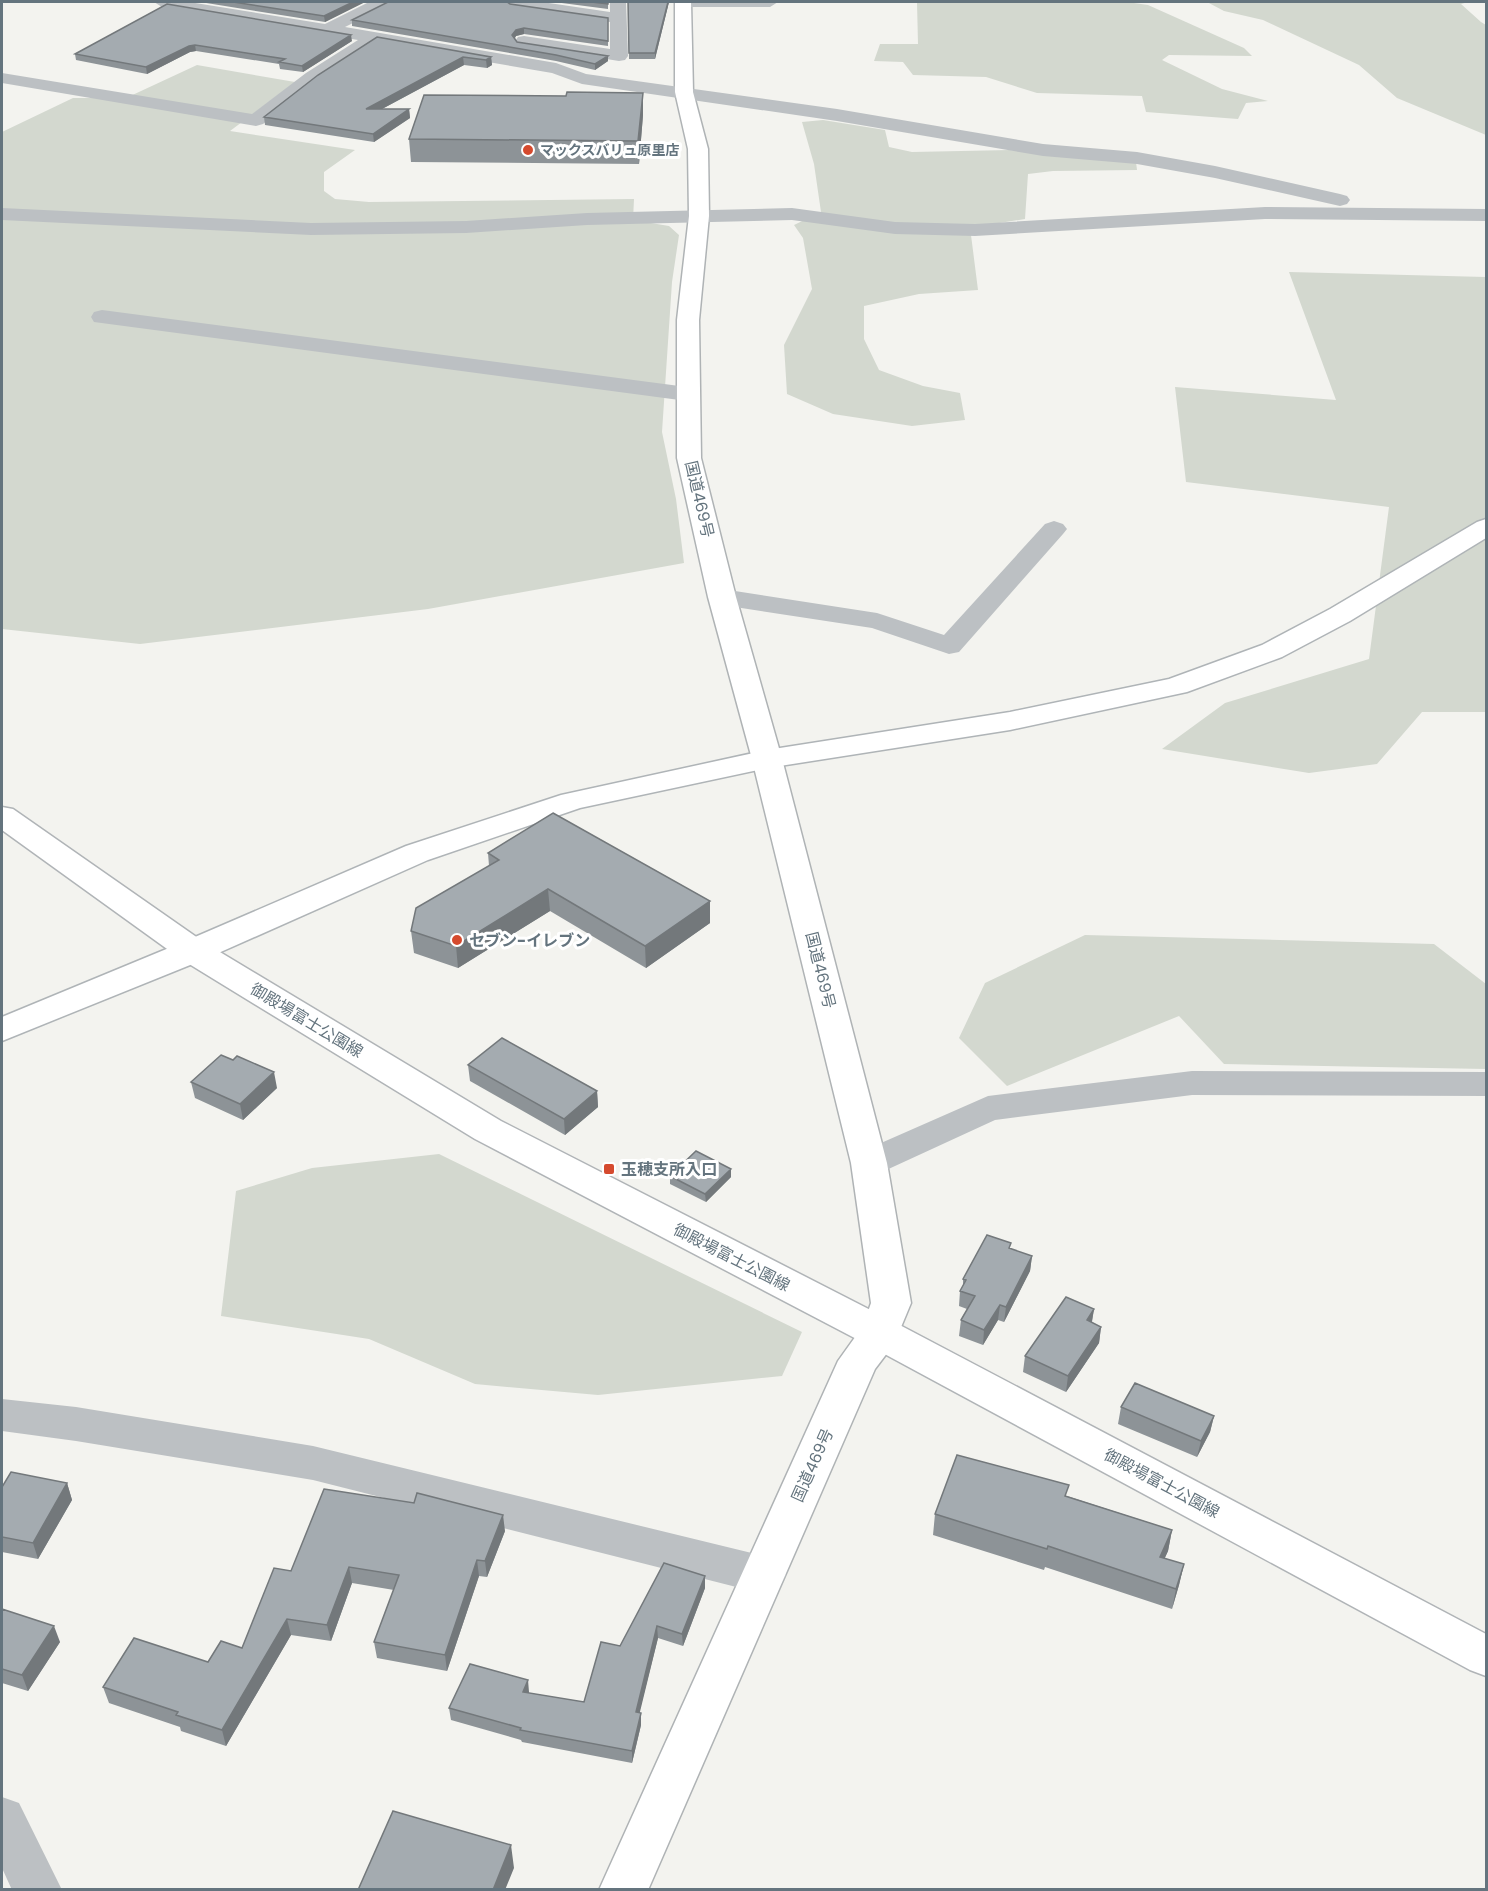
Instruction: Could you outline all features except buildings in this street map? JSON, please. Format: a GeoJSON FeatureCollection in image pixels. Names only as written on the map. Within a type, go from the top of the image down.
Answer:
{"type":"FeatureCollection","features":[{"type":"Feature","properties":{"kind":"main road","name":"国道469号"},"geometry":{"type":"LineString","coordinates":[[622,1890],[858,1361],[880,1334],[891,1303],[869,1163],[689,458],[687,320],[699,216],[698,149],[684,92],[683,2]]}},
{"type":"Feature","properties":{"kind":"main road"},"geometry":{"type":"LineString","coordinates":[[2,1030],[193,951],[417,853],[572,801],[767,759],[1010,721],[1178,686],[1272,651],[1340,615],[1486,527]]}},
{"type":"Feature","properties":{"kind":"main road","name":"御殿場富士公園線"},"geometry":{"type":"LineString","coordinates":[[2,816],[193,951],[488,1130],[880,1334],[1486,1656]]}},
{"type":"Feature","properties":{"kind":"street"},"geometry":{"type":"LineString","coordinates":[[162,2],[555,68],[582,79],[837,115],[1042,150],[1137,158],[1215,172],[1398,213]]}},
{"type":"Feature","properties":{"kind":"street"},"geometry":{"type":"LineString","coordinates":[[329,29],[381,2]]}},
{"type":"Feature","properties":{"kind":"street"},"geometry":{"type":"LineString","coordinates":[[506,38],[620,56],[618,10],[511,2]]}},
{"type":"Feature","properties":{"kind":"street"},"geometry":{"type":"LineString","coordinates":[[683,2],[770,2]]}},
{"type":"Feature","properties":{"kind":"street"},"geometry":{"type":"LineString","coordinates":[[358,14],[393,19]]}},
{"type":"Feature","properties":{"kind":"street"},"geometry":{"type":"LineString","coordinates":[[2,78],[256,120],[312,77],[375,37]]}},
{"type":"Feature","properties":{"kind":"street"},"geometry":{"type":"LineString","coordinates":[[2,213],[311,229],[466,227],[587,219],[792,214],[895,228],[975,230],[1208,216],[1398,213],[1486,215]]}},
{"type":"Feature","properties":{"kind":"street"},"geometry":{"type":"LineString","coordinates":[[102,317],[687,394]]}},
{"type":"Feature","properties":{"kind":"street"},"geometry":{"type":"LineString","coordinates":[[723,597],[877,621],[949,646],[1054,529]]}},
{"type":"Feature","properties":{"kind":"street"},"geometry":{"type":"LineString","coordinates":[[869,1163],[988,1108],[1000,1106],[1192,1083],[1486,1084]]}},
{"type":"Feature","properties":{"kind":"street"},"geometry":{"type":"LineString","coordinates":[[2,1415],[76,1424],[313,1462],[764,1575]]}},
{"type":"Feature","properties":{"kind":"street"},"geometry":{"type":"LineString","coordinates":[[2,1819],[38,1890]]}},
{"type":"Feature","properties":{"kind":"shaded area"},"geometry":{"type":"Polygon","coordinates":[[[917,2],[1127,2],[1148,5],[1244,48],[1252,56],[1169,55],[1162,60],[1222,89],[1268,101],[1246,103],[1238,119],[1146,112],[1142,96],[1037,93],[986,77],[913,75],[903,62],[874,61],[880,44],[918,44],[917,2]]]}},
{"type":"Feature","properties":{"kind":"shaded area"},"geometry":{"type":"Polygon","coordinates":[[[1207,2],[1468,2],[1461,4],[1486,25],[1486,135],[1397,98],[1359,65],[1263,20],[1224,11],[1207,2]]]}},
{"type":"Feature","properties":{"kind":"shaded area"},"geometry":{"type":"Polygon","coordinates":[[[197,65],[295,82],[230,131],[355,150],[324,172],[324,191],[335,199],[369,202],[634,199],[633,220],[669,226],[679,235],[672,282],[662,432],[676,499],[684,563],[428,609],[140,644],[2,629],[2,132],[73,98],[126,98],[197,65]]]}},
{"type":"Feature","properties":{"kind":"shaded area"},"geometry":{"type":"Polygon","coordinates":[[[823,120],[885,130],[889,147],[912,152],[1010,150],[1136,162],[1137,170],[1053,171],[1028,174],[1025,219],[993,224],[971,235],[978,290],[919,294],[864,306],[864,339],[879,370],[923,386],[960,393],[965,420],[912,426],[833,414],[787,394],[784,345],[812,289],[803,238],[794,225],[821,212],[814,164],[802,122],[823,120]]]}},
{"type":"Feature","properties":{"kind":"shaded area"},"geometry":{"type":"Polygon","coordinates":[[[1289,272],[1486,277],[1486,712],[1422,712],[1377,764],[1309,773],[1162,749],[1225,703],[1369,659],[1389,507],[1186,482],[1175,387],[1336,400],[1289,272]]]}},
{"type":"Feature","properties":{"kind":"shaded area"},"geometry":{"type":"Polygon","coordinates":[[[1085,935],[1434,944],[1486,984],[1486,1069],[1224,1064],[1179,1016],[1007,1086],[959,1038],[985,983],[1085,935]]]}},
{"type":"Feature","properties":{"kind":"shaded area"},"geometry":{"type":"Polygon","coordinates":[[[439,1154],[802,1332],[782,1376],[598,1395],[475,1384],[369,1339],[221,1316],[236,1191],[312,1168],[439,1154]]]}},
{"type":"Feature","properties":{"kind":"place","name":"マックスバリュ原里店"},"geometry":{"type":"Point","coordinates":[528,150]}},
{"type":"Feature","properties":{"kind":"place","name":"セブン-イレブン"},"geometry":{"type":"Point","coordinates":[457,940]}},
{"type":"Feature","properties":{"kind":"place","name":"玉穂支所入口"},"geometry":{"type":"Point","coordinates":[609,1169]}}]}
